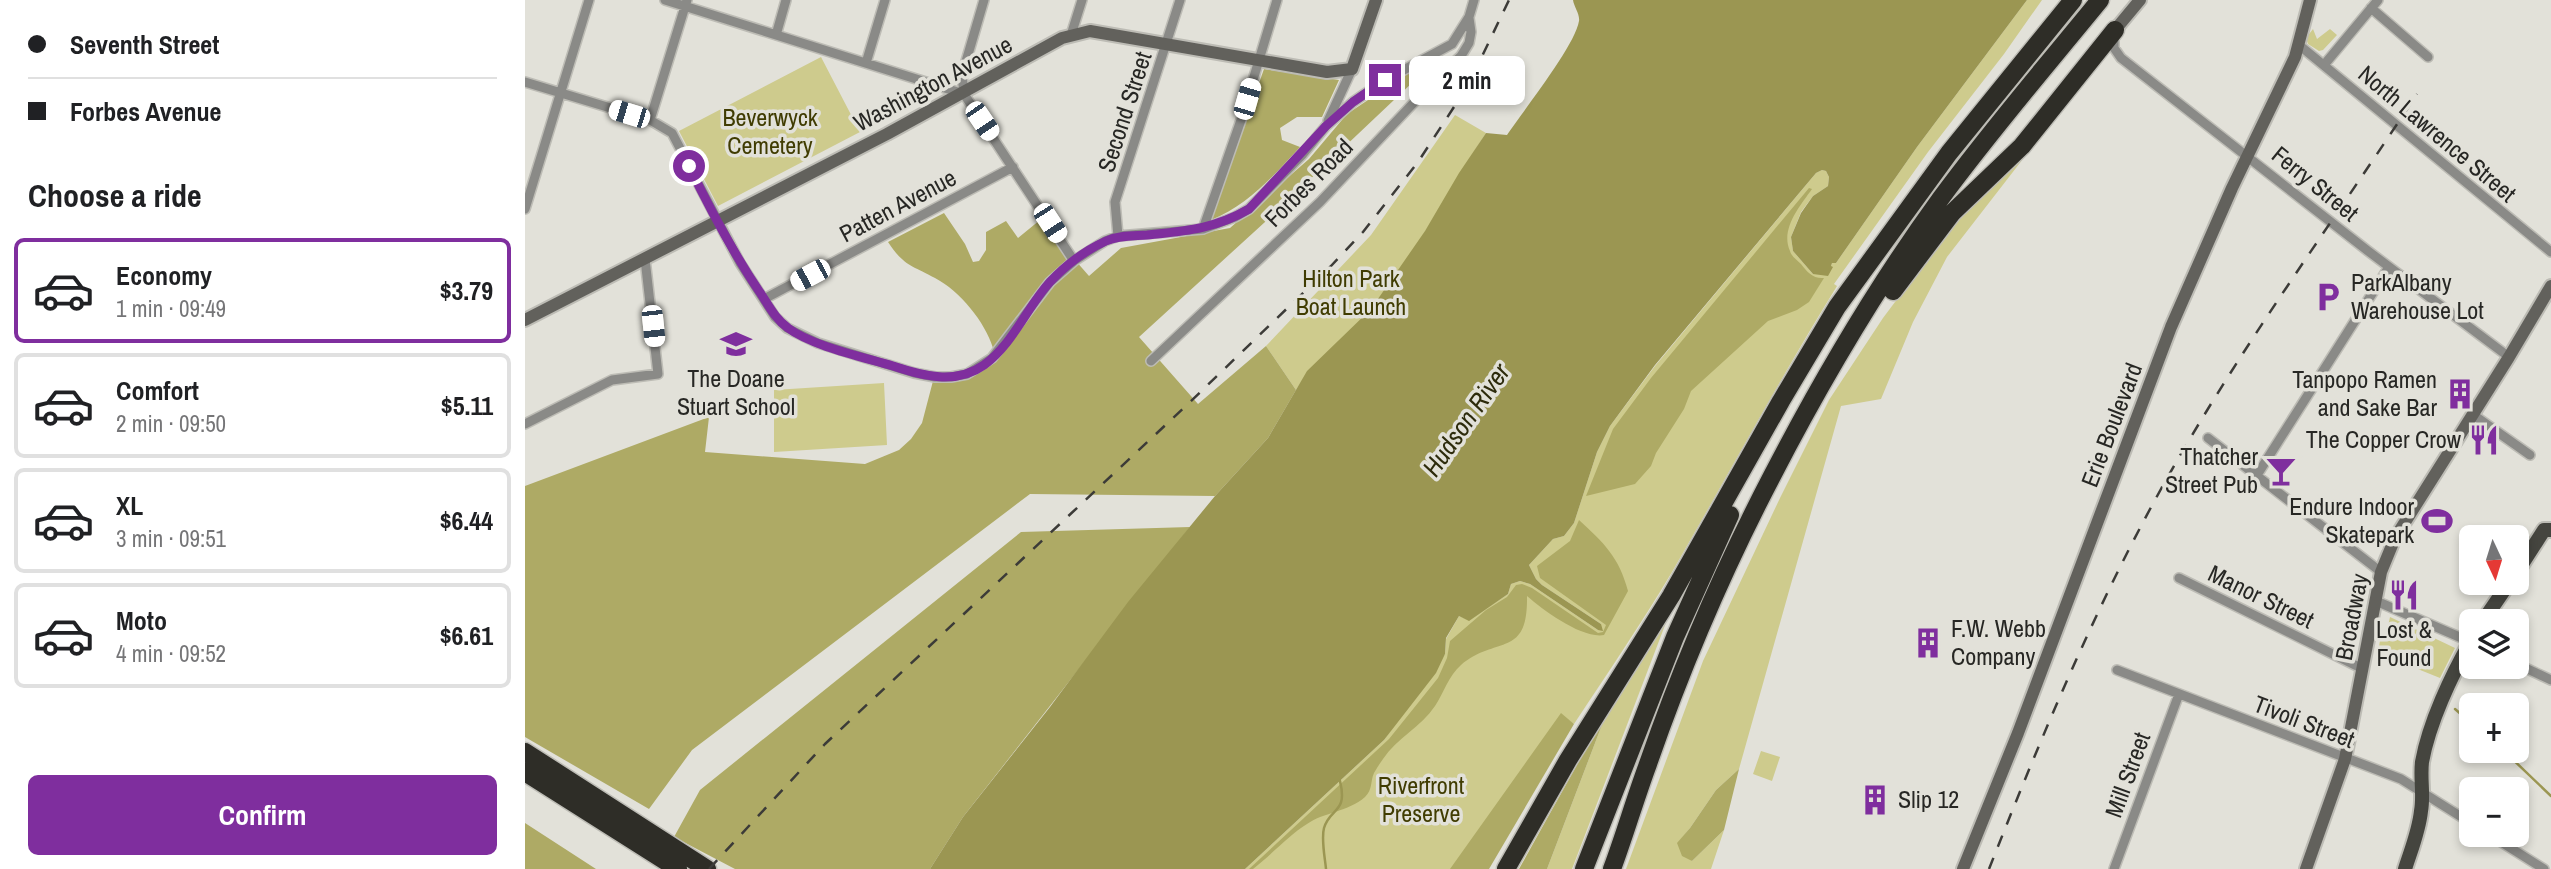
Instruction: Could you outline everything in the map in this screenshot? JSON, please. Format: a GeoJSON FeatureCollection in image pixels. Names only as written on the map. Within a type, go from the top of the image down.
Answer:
{"type":"FeatureCollection","features":[{"type":"Feature","properties":{"kind":"highway"},"geometry":{"type":"LineString","coordinates":[[1506,869],[1568,760],[1681,578],[1848,291],[1949,153],[2073,0]]}},
{"type":"Feature","properties":{"kind":"highway"},"geometry":{"type":"LineString","coordinates":[[1612,869],[1648,764],[1697,636],[1740,540],[1783,454],[1843,349],[1917,232],[1991,132],[2099,0]]}},
{"type":"Feature","properties":{"kind":"highway"},"geometry":{"type":"LineString","coordinates":[[1843,349],[1895,288],[1952,213],[2029,138],[2115,30]]}},
{"type":"Feature","properties":{"kind":"highway"},"geometry":{"type":"LineString","coordinates":[[1584,869],[1670,648],[1713,549],[1770,437],[1874,258]]}},
{"type":"Feature","properties":{"kind":"highway"},"geometry":{"type":"LineString","coordinates":[[525,743],[678,869]]}},
{"type":"Feature","properties":{"kind":"highway"},"geometry":{"type":"LineString","coordinates":[[525,752],[581,789]]}},
{"type":"Feature","properties":{"kind":"highway"},"geometry":{"type":"LineString","coordinates":[[1602,869],[1648,764]]}},
{"type":"Feature","properties":{"kind":"highway"},"geometry":{"type":"LineString","coordinates":[[525,772],[708,869]]}},
{"type":"Feature","properties":{"kind":"main road"},"geometry":{"type":"LineString","coordinates":[[2529,555],[2549,527]]}},
{"type":"Feature","properties":{"kind":"main road"},"geometry":{"type":"LineString","coordinates":[[2405,869],[2420,823],[2422,763],[2459,662]]}},
{"type":"Feature","properties":{"kind":"street"},"geometry":{"type":"LineString","coordinates":[[525,209],[589,0]]}},
{"type":"Feature","properties":{"kind":"street"},"geometry":{"type":"LineString","coordinates":[[665,0],[687,3],[776,35],[964,94]]}},
{"type":"Feature","properties":{"kind":"street"},"geometry":{"type":"LineString","coordinates":[[776,35],[786,0]]}},
{"type":"Feature","properties":{"kind":"street"},"geometry":{"type":"LineString","coordinates":[[866,63],[885,0]]}},
{"type":"Feature","properties":{"kind":"street"},"geometry":{"type":"LineString","coordinates":[[984,0],[962,75],[964,94],[1074,261]]}},
{"type":"Feature","properties":{"kind":"street"},"geometry":{"type":"LineString","coordinates":[[1072,35],[1082,0]]}},
{"type":"Feature","properties":{"kind":"street","name":"Second Street"},"geometry":{"type":"LineString","coordinates":[[1118,236],[1115,202],[1180,0]]}},
{"type":"Feature","properties":{"kind":"street"},"geometry":{"type":"LineString","coordinates":[[1203,229],[1241,120],[1277,0]]}},
{"type":"Feature","properties":{"kind":"street"},"geometry":{"type":"LineString","coordinates":[[1326,126],[1352,69],[1376,0]]}},
{"type":"Feature","properties":{"kind":"street"},"geometry":{"type":"LineString","coordinates":[[525,82],[650,120],[672,133],[740,263],[775,317],[797,334],[914,373],[951,377],[967,374],[992,358],[1049,282],[1074,261],[1105,241],[1118,236],[1203,229],[1235,218],[1249,209],[1326,126],[1353,102],[1452,44],[1469,17],[1474,0]]}},
{"type":"Feature","properties":{"kind":"street"},"geometry":{"type":"LineString","coordinates":[[2115,30],[2140,0]]}},
{"type":"Feature","properties":{"kind":"street","name":"Erie Boulevard"},"geometry":{"type":"LineString","coordinates":[[1963,869],[2171,327],[2298,45],[2311,0]]}},
{"type":"Feature","properties":{"kind":"street"},"geometry":{"type":"LineString","coordinates":[[650,120],[687,3]]}},
{"type":"Feature","properties":{"kind":"street"},"geometry":{"type":"LineString","coordinates":[[2324,65],[2375,4],[2428,57]]}},
{"type":"Feature","properties":{"kind":"street","name":"Forbes Road"},"geometry":{"type":"LineString","coordinates":[[1151,361],[1320,202],[1431,84],[1461,56],[1469,43],[1469,17]]}},
{"type":"Feature","properties":{"kind":"street","name":"Ferry Street"},"geometry":{"type":"LineString","coordinates":[[2115,30],[2115,48],[2121,58],[2509,357]]}},
{"type":"Feature","properties":{"kind":"street","name":"Washington Avenue"},"geometry":{"type":"LineString","coordinates":[[525,320],[964,94],[1072,35],[1090,31],[1327,72],[1352,69]]}},
{"type":"Feature","properties":{"kind":"street","name":"North Lawrence Street"},"geometry":{"type":"LineString","coordinates":[[2298,45],[2551,253]]}},
{"type":"Feature","properties":{"kind":"street","name":"Patten Avenue"},"geometry":{"type":"LineString","coordinates":[[764,299],[1013,167]]}},
{"type":"Feature","properties":{"kind":"street"},"geometry":{"type":"LineString","coordinates":[[525,424],[612,380],[658,374],[645,259]]}},
{"type":"Feature","properties":{"kind":"street"},"geometry":{"type":"LineString","coordinates":[[2257,475],[2389,267]]}},
{"type":"Feature","properties":{"kind":"street","name":"Broadway"},"geometry":{"type":"LineString","coordinates":[[2306,869],[2345,759],[2381,572],[2395,538],[2472,414],[2548,300],[2551,286]]}},
{"type":"Feature","properties":{"kind":"street"},"geometry":{"type":"LineString","coordinates":[[2472,414],[2529,456]]}},
{"type":"Feature","properties":{"kind":"street"},"geometry":{"type":"LineString","coordinates":[[2208,438],[2381,572]]}},
{"type":"Feature","properties":{"kind":"street","name":"Manor Street"},"geometry":{"type":"LineString","coordinates":[[2179,578],[2363,670]]}},
{"type":"Feature","properties":{"kind":"street"},"geometry":{"type":"LineString","coordinates":[[2376,601],[2459,637]]}},
{"type":"Feature","properties":{"kind":"street","name":"Tivoli Street"},"geometry":{"type":"LineString","coordinates":[[2117,670],[2401,779],[2459,815]]}},
{"type":"Feature","properties":{"kind":"street"},"geometry":{"type":"LineString","coordinates":[[2529,670],[2551,680]]}},
{"type":"Feature","properties":{"kind":"street","name":"Mill Street"},"geometry":{"type":"LineString","coordinates":[[2114,869],[2179,694]]}},
{"type":"Feature","properties":{"kind":"street"},"geometry":{"type":"LineString","coordinates":[[2509,847],[2544,869]]}},
{"type":"Feature","properties":{"kind":"green space","name":"Riverfront Preserve"},"geometry":{"type":"Polygon","coordinates":[[[2027,0],[2042,0],[1928,152],[1834,284],[1837,286],[1672,572],[1611,668],[1574,724],[1564,717],[1456,869],[1245,869],[1384,740],[1445,654],[1446,639],[1459,616],[1469,620],[1508,594],[1511,584],[1520,581],[1530,584],[1598,630],[1601,624],[1542,585],[1529,565],[1553,539],[1564,536],[1574,523],[1597,452],[1610,426],[1655,366],[1816,173],[1822,170],[1826,171],[1829,177],[1828,186],[1813,196],[1801,212],[1791,237],[1793,251],[1813,274],[1831,266],[1832,262],[1836,263],[1917,147],[2027,0]]]}},
{"type":"Feature","properties":{"kind":"green space"},"geometry":{"type":"Polygon","coordinates":[[[2313,29],[2317,39],[2330,29],[2337,35],[2319,51],[2308,44],[2306,38],[2313,29]]]}},
{"type":"Feature","properties":{"kind":"green space","name":"Beverwyck Cemetery"},"geometry":{"type":"Polygon","coordinates":[[[821,57],[860,132],[718,206],[679,131],[821,57]]]}},
{"type":"Feature","properties":{"kind":"green space"},"geometry":{"type":"Polygon","coordinates":[[[2102,57],[1947,257],[1913,322],[1881,399],[1841,406],[1739,769],[1716,790],[1678,843],[1692,861],[1724,830],[1711,869],[1626,869],[1703,661],[1829,400],[1883,318],[1943,238],[2102,57]]]}},
{"type":"Feature","properties":{"kind":"green space","name":"Hilton Park Boat Launch"},"geometry":{"type":"Polygon","coordinates":[[[1455,115],[1486,133],[1388,287],[1363,319],[1313,368],[1296,390],[1266,346],[1371,235],[1455,115]]]}},
{"type":"Feature","properties":{"kind":"green space"},"geometry":{"type":"Polygon","coordinates":[[[884,383],[887,445],[774,452],[774,390],[884,383]]]}},
{"type":"Feature","properties":{"kind":"green space"},"geometry":{"type":"Polygon","coordinates":[[[2390,617],[2455,648],[2440,678],[2378,653],[2381,634],[2386,635],[2390,617]]]}},
{"type":"Feature","properties":{"kind":"green space"},"geometry":{"type":"Polygon","coordinates":[[[1667,620],[1572,869],[1547,869],[1608,709],[1667,620]]]}},
{"type":"Feature","properties":{"kind":"green space"},"geometry":{"type":"Polygon","coordinates":[[[1761,751],[1780,757],[1772,781],[1753,774],[1761,751]]]}},
{"type":"Feature","properties":{"kind":"shaded area"},"geometry":{"type":"Polygon","coordinates":[[[1264,69],[1339,80],[1322,117],[1297,117],[1280,128],[1282,140],[1300,147],[1249,198],[1211,220],[1264,69]]]}},
{"type":"Feature","properties":{"kind":"shaded area"},"geometry":{"type":"Polygon","coordinates":[[[1410,72],[1413,82],[1139,337],[1198,404],[1266,346],[1296,390],[1268,438],[1215,496],[1030,494],[692,750],[649,809],[525,737],[525,486],[709,417],[705,452],[865,464],[899,450],[922,423],[933,381],[967,370],[981,361],[993,348],[984,328],[962,299],[935,278],[904,261],[888,242],[944,213],[965,244],[973,262],[979,261],[986,250],[986,232],[1006,221],[1018,238],[1040,220],[1089,276],[1121,248],[1230,228],[1309,159],[1347,114],[1410,72]]]}},
{"type":"Feature","properties":{"kind":"shaded area"},"geometry":{"type":"Polygon","coordinates":[[[1809,188],[1812,189],[1789,226],[1788,243],[1793,257],[1811,274],[1824,278],[1809,302],[1797,310],[1768,321],[1691,391],[1684,409],[1656,453],[1651,466],[1635,484],[1586,496],[1613,429],[1651,378],[1809,188]]]}},
{"type":"Feature","properties":{"kind":"shaded area"},"geometry":{"type":"Polygon","coordinates":[[[1579,520],[1609,551],[1620,569],[1628,591],[1604,635],[1585,633],[1574,628],[1527,596],[1526,616],[1516,638],[1474,656],[1457,669],[1435,706],[1382,761],[1374,773],[1365,797],[1351,806],[1307,824],[1253,869],[1249,869],[1389,739],[1438,678],[1447,658],[1450,641],[1486,610],[1507,597],[1516,585],[1532,588],[1598,633],[1603,632],[1606,625],[1540,578],[1537,566],[1570,541],[1579,520]]]}},
{"type":"Feature","properties":{"kind":"shaded area"},"geometry":{"type":"Polygon","coordinates":[[[1190,527],[963,817],[930,869],[735,869],[674,837],[700,790],[1021,532],[1190,527]]]}},
{"type":"Feature","properties":{"kind":"shaded area"},"geometry":{"type":"Polygon","coordinates":[[[1608,709],[1547,869],[1519,869],[1608,709]]]}},
{"type":"Feature","properties":{"kind":"shaded area"},"geometry":{"type":"Polygon","coordinates":[[[1561,713],[1574,724],[1489,869],[1450,869],[1561,713]]]}},
{"type":"Feature","properties":{"kind":"shaded area"},"geometry":{"type":"Polygon","coordinates":[[[1739,769],[1724,830],[1692,861],[1682,856],[1677,843],[1716,790],[1739,769]]]}},
{"type":"Feature","properties":{"kind":"shaded area"},"geometry":{"type":"Polygon","coordinates":[[[525,823],[596,869],[525,869],[525,823]]]}},
{"type":"Feature","properties":{"kind":"water","name":"Hudson River"},"geometry":{"type":"Polygon","coordinates":[[[1573,0],[2027,0],[1917,147],[1836,263],[1832,263],[1833,267],[1828,276],[1813,274],[1793,251],[1791,237],[1801,213],[1813,196],[1828,186],[1829,177],[1826,171],[1822,170],[1816,173],[1655,365],[1610,426],[1597,452],[1574,523],[1564,536],[1553,539],[1529,565],[1542,585],[1601,624],[1603,631],[1530,584],[1520,581],[1511,584],[1508,594],[1469,621],[1459,616],[1446,638],[1445,654],[1436,673],[1384,740],[1245,869],[930,869],[963,817],[1128,602],[1215,496],[1268,438],[1307,371],[1371,309],[1425,231],[1486,133],[1507,135],[1559,62],[1575,32],[1579,18],[1573,0]]]}},
{"type":"Feature","properties":{"kind":"waterway"},"geometry":{"type":"LineString","coordinates":[[2455,709],[2459,712]]}},
{"type":"Feature","properties":{"kind":"waterway"},"geometry":{"type":"LineString","coordinates":[[2517,763],[2551,796]]}},
{"type":"Feature","properties":{"kind":"waterway"},"geometry":{"type":"LineString","coordinates":[[1326,869],[1323,832],[1327,821],[1340,805],[1340,781]]}},
{"type":"Feature","properties":{"kind":"railway"},"geometry":{"type":"LineString","coordinates":[[709,869],[825,744],[1189,403],[1363,232],[1418,162],[1454,107],[1475,71],[1509,0]]}},
{"type":"Feature","properties":{"kind":"railway"},"geometry":{"type":"LineString","coordinates":[[1989,869],[2069,676],[2113,581],[2161,489],[2253,338],[2417,94]]}},
{"type":"Feature","properties":{"kind":"place","name":"ParkAlbany Warehouse Lot"},"geometry":{"type":"Point","coordinates":[2328,297]}},
{"type":"Feature","properties":{"kind":"place","name":"The Doane Stuart School"},"geometry":{"type":"Point","coordinates":[736,344]}},
{"type":"Feature","properties":{"kind":"place","name":"Tanpopo Ramen and Sake Bar"},"geometry":{"type":"Point","coordinates":[2460,394]}},
{"type":"Feature","properties":{"kind":"place","name":"The Copper Crow"},"geometry":{"type":"Point","coordinates":[2484,440]}},
{"type":"Feature","properties":{"kind":"place","name":"Thatcher Street Pub"},"geometry":{"type":"Point","coordinates":[2281,471]}},
{"type":"Feature","properties":{"kind":"place","name":"Endure Indoor Skatepark"},"geometry":{"type":"Point","coordinates":[2437,521]}},
{"type":"Feature","properties":{"kind":"place","name":"Lost & Found"},"geometry":{"type":"Point","coordinates":[2404,595]}},
{"type":"Feature","properties":{"kind":"place","name":"F.W. Webb Company"},"geometry":{"type":"Point","coordinates":[1928,643]}},
{"type":"Feature","properties":{"kind":"place","name":"Slip 12"},"geometry":{"type":"Point","coordinates":[1875,800]}},
{"type":"Feature","properties":{"kind":"route"},"geometry":{"type":"LineString","coordinates":[[689,166],[740,263],[775,317],[787,328],[818,342],[914,373],[951,377],[967,374],[983,366],[1013,332],[1049,282],[1074,261],[1105,241],[1118,236],[1203,229],[1235,218],[1249,209],[1326,126],[1353,102],[1385,80]]}}]}
